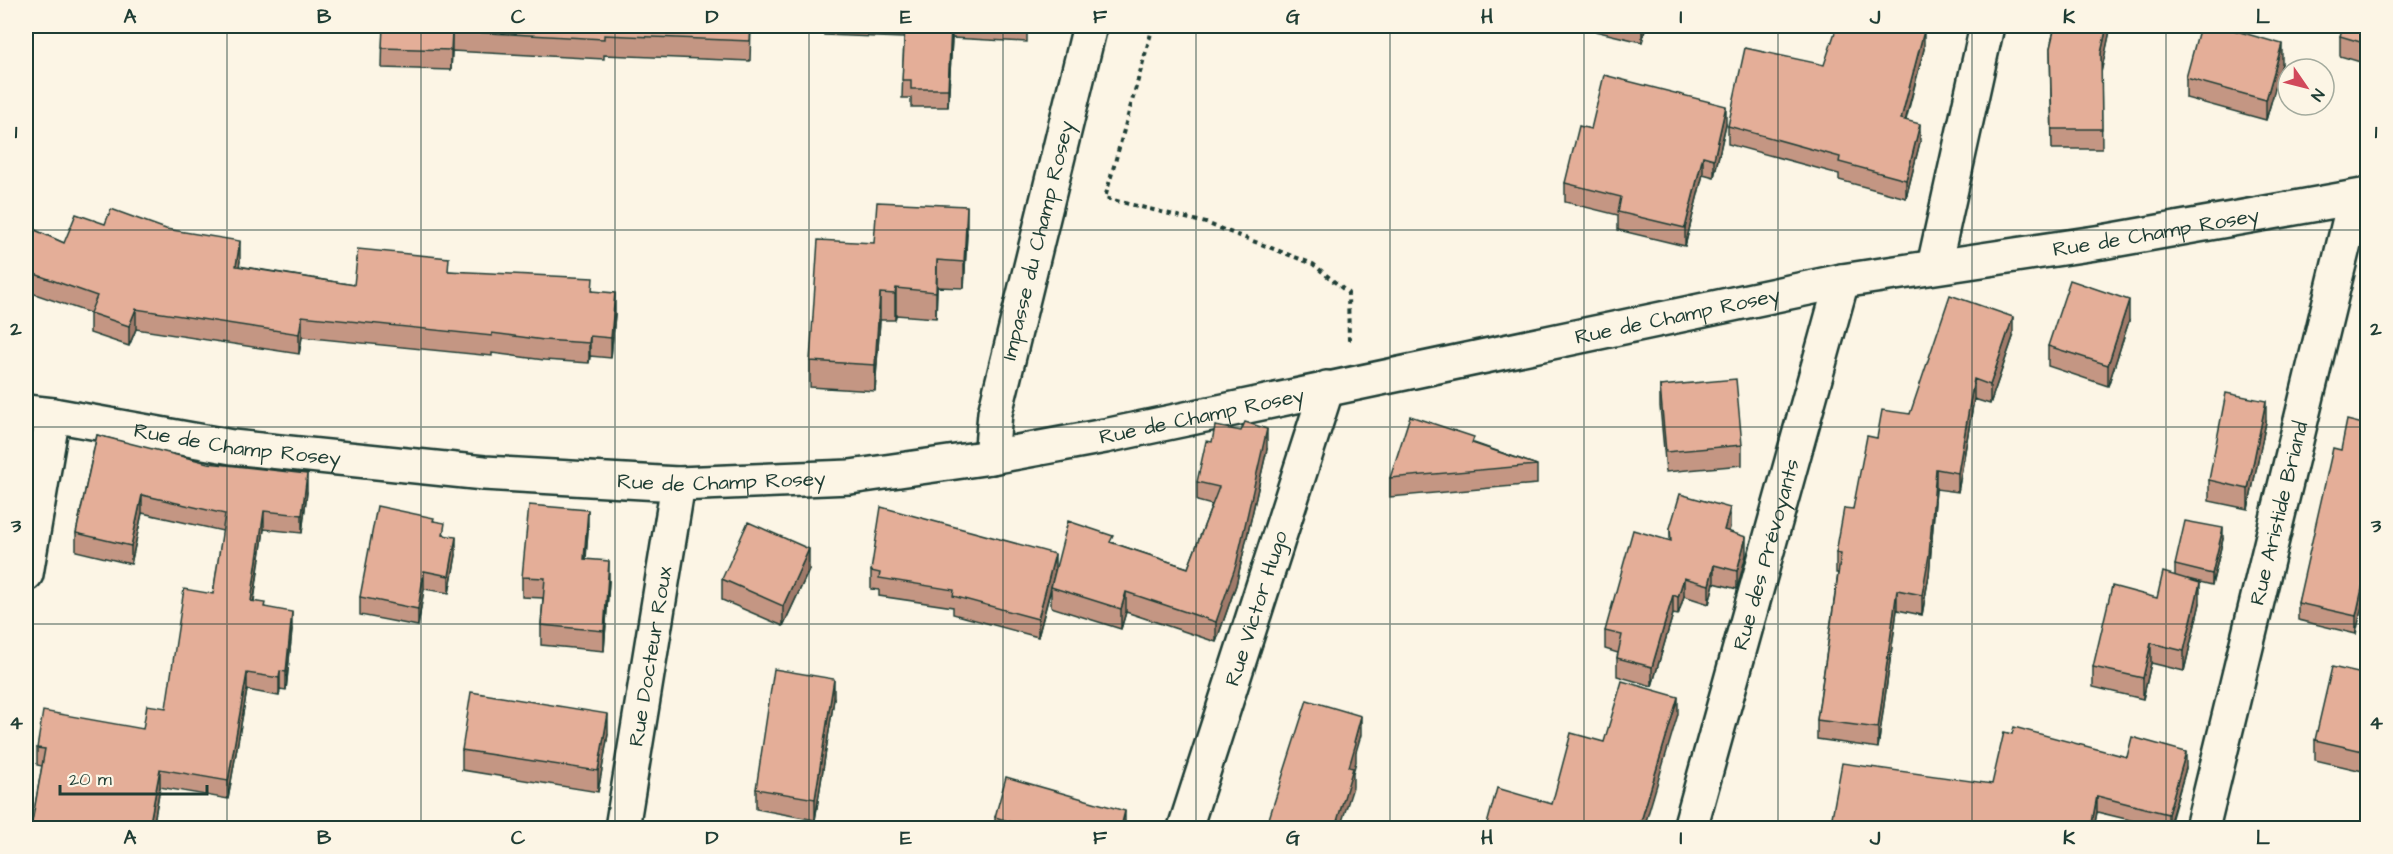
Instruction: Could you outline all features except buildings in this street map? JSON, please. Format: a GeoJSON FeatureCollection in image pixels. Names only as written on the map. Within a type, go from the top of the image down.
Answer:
{"type":"FeatureCollection","features":[{"type":"Feature","properties":{"kind":"street","name":"Impasse du Champ Rosey"},"geometry":{"type":"LineString","coordinates":[[991,457],[995,413],[1090,26]]}},
{"type":"Feature","properties":{"kind":"street"},"geometry":{"type":"LineString","coordinates":[[1934,266],[1987,26]]}},
{"type":"Feature","properties":{"kind":"street","name":"Rue de Champ Rosey"},"geometry":{"type":"LineString","coordinates":[[39,413],[232,447],[484,473],[678,484],[850,477],[991,457],[1842,281],[2102,242],[2361,197]]}},
{"type":"Feature","properties":{"kind":"street","name":"Rue Aristide Briand"},"geometry":{"type":"LineString","coordinates":[[2202,828],[2361,197]]}},
{"type":"Feature","properties":{"kind":"street","name":"Rue des Prévoyants"},"geometry":{"type":"LineString","coordinates":[[1690,828],[1842,281]]}},
{"type":"Feature","properties":{"kind":"street","name":"Rue Victor Hugo"},"geometry":{"type":"LineString","coordinates":[[1185,828],[1338,386]]}},
{"type":"Feature","properties":{"kind":"street"},"geometry":{"type":"LineString","coordinates":[[26,574],[39,413]]}},
{"type":"Feature","properties":{"kind":"street","name":"Rue Docteur Roux"},"geometry":{"type":"LineString","coordinates":[[622,828],[678,484]]}},
{"type":"Feature","properties":{"kind":"path"},"geometry":{"type":"LineString","coordinates":[[1153,26],[1105,198],[1206,223],[1313,264],[1348,293],[1338,386]]}}]}
